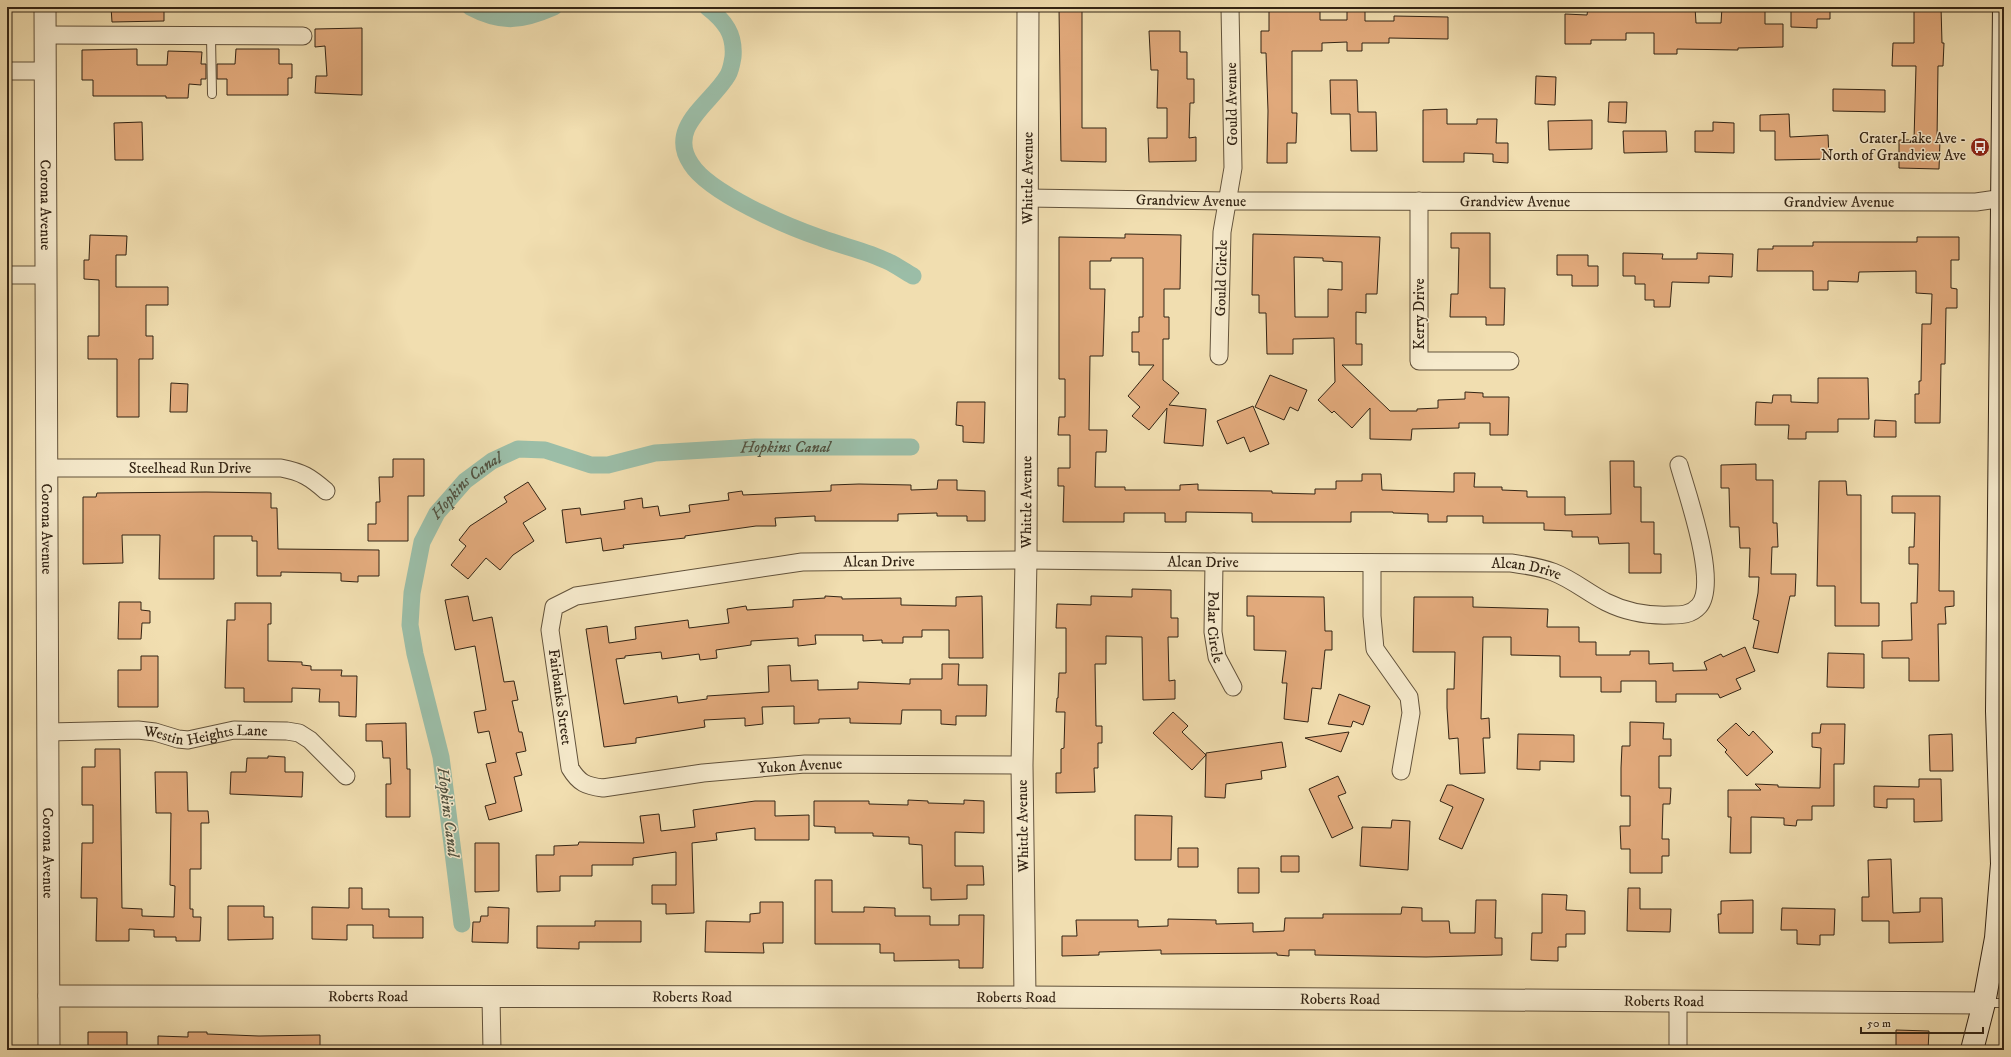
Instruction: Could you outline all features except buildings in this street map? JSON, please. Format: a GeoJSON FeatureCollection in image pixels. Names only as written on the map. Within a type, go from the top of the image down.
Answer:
{"type":"FeatureCollection","features":[{"type":"Feature","properties":{"kind":"main road"},"geometry":{"type":"LineString","coordinates":[[1972,1050],[1994,1003],[2002,864],[2002,818],[1997,730],[2002,451],[2004,7]]}},
{"type":"Feature","properties":{"kind":"street","name":"Corona Avenue"},"geometry":{"type":"LineString","coordinates":[[45,7],[49,1050]]}},
{"type":"Feature","properties":{"kind":"street","name":"Whittle Avenue"},"geometry":{"type":"LineString","coordinates":[[1025,997],[1022,764],[1026,560],[1028,7]]}},
{"type":"Feature","properties":{"kind":"street","name":"Gould Avenue"},"geometry":{"type":"LineString","coordinates":[[1226,201],[1233,168],[1230,7]]}},
{"type":"Feature","properties":{"kind":"street"},"geometry":{"type":"LineString","coordinates":[[45,35],[303,36]]}},
{"type":"Feature","properties":{"kind":"street"},"geometry":{"type":"LineString","coordinates":[[7,71],[46,71]]}},
{"type":"Feature","properties":{"kind":"street","name":"Grandview Avenue"},"geometry":{"type":"LineString","coordinates":[[1027,198],[1226,201],[1976,202],[2003,198]]}},
{"type":"Feature","properties":{"kind":"street","name":"Gould Circle"},"geometry":{"type":"LineString","coordinates":[[1219,356],[1222,232],[1226,201]]}},
{"type":"Feature","properties":{"kind":"street","name":"Kerry Drive"},"geometry":{"type":"LineString","coordinates":[[1419,201],[1419,361],[1510,360]]}},
{"type":"Feature","properties":{"kind":"street"},"geometry":{"type":"LineString","coordinates":[[7,275],[46,275]]}},
{"type":"Feature","properties":{"kind":"street","name":"Alcan Drive"},"geometry":{"type":"LineString","coordinates":[[554,607],[563,601],[576,596],[802,562],[1026,560],[1214,562],[1511,562],[1554,572],[1606,602],[1627,610],[1646,615],[1682,615],[1692,612],[1699,606],[1704,597],[1706,577],[1700,540],[1679,465]]}},
{"type":"Feature","properties":{"kind":"street","name":"Steelhead Run Drive"},"geometry":{"type":"LineString","coordinates":[[47,468],[281,468],[298,471],[312,479],[326,491]]}},
{"type":"Feature","properties":{"kind":"street","name":"Polar Circle"},"geometry":{"type":"LineString","coordinates":[[1214,562],[1214,632],[1216,651],[1217,657],[1233,687]]}},
{"type":"Feature","properties":{"kind":"street"},"geometry":{"type":"LineString","coordinates":[[1372,562],[1372,616],[1375,649],[1409,697],[1411,713],[1401,771]]}},
{"type":"Feature","properties":{"kind":"street","name":"Fairbanks Street"},"geometry":{"type":"LineString","coordinates":[[554,607],[550,630],[570,768],[581,783]]}},
{"type":"Feature","properties":{"kind":"street","name":"Westin Heights Lane"},"geometry":{"type":"LineString","coordinates":[[48,732],[138,730],[188,740],[234,730],[287,731],[299,733],[310,740],[346,776]]}},
{"type":"Feature","properties":{"kind":"street","name":"Yukon Avenue"},"geometry":{"type":"LineString","coordinates":[[581,783],[590,787],[603,788],[703,773],[805,764],[1022,764]]}},
{"type":"Feature","properties":{"kind":"street","name":"Roberts Road"},"geometry":{"type":"LineString","coordinates":[[49,996],[1025,997],[1994,1003]]}},
{"type":"Feature","properties":{"kind":"street"},"geometry":{"type":"LineString","coordinates":[[491,997],[492,1050]]}},
{"type":"Feature","properties":{"kind":"street"},"geometry":{"type":"LineString","coordinates":[[1678,1000],[1678,1050]]}},
{"type":"Feature","properties":{"kind":"lane"},"geometry":{"type":"LineString","coordinates":[[212,36],[212,94]]}},
{"type":"Feature","properties":{"kind":"waterway","name":"Hopkins Canal"},"geometry":{"type":"LineString","coordinates":[[470,7],[492,16],[512,19],[522,18],[554,7]]}},
{"type":"Feature","properties":{"kind":"waterway","name":"Hopkins Canal"},"geometry":{"type":"LineString","coordinates":[[707,7],[719,17],[728,29],[732,41],[733,57],[731,69],[728,75],[694,116],[688,127],[684,138],[685,151],[691,164],[700,175],[714,186],[750,208],[807,233],[879,257],[894,264],[913,276]]}},
{"type":"Feature","properties":{"kind":"waterway","name":"Hopkins Canal"},"geometry":{"type":"LineString","coordinates":[[462,924],[441,757],[415,654],[410,625],[412,593],[422,542],[437,513],[465,481],[492,461],[518,449],[545,450],[591,465],[608,465],[655,453],[755,447],[911,447]]}},
{"type":"Feature","properties":{"kind":"place","name":"Crater Lake Ave - North of Grandview Ave"},"geometry":{"type":"Point","coordinates":[1980,147]}}]}
